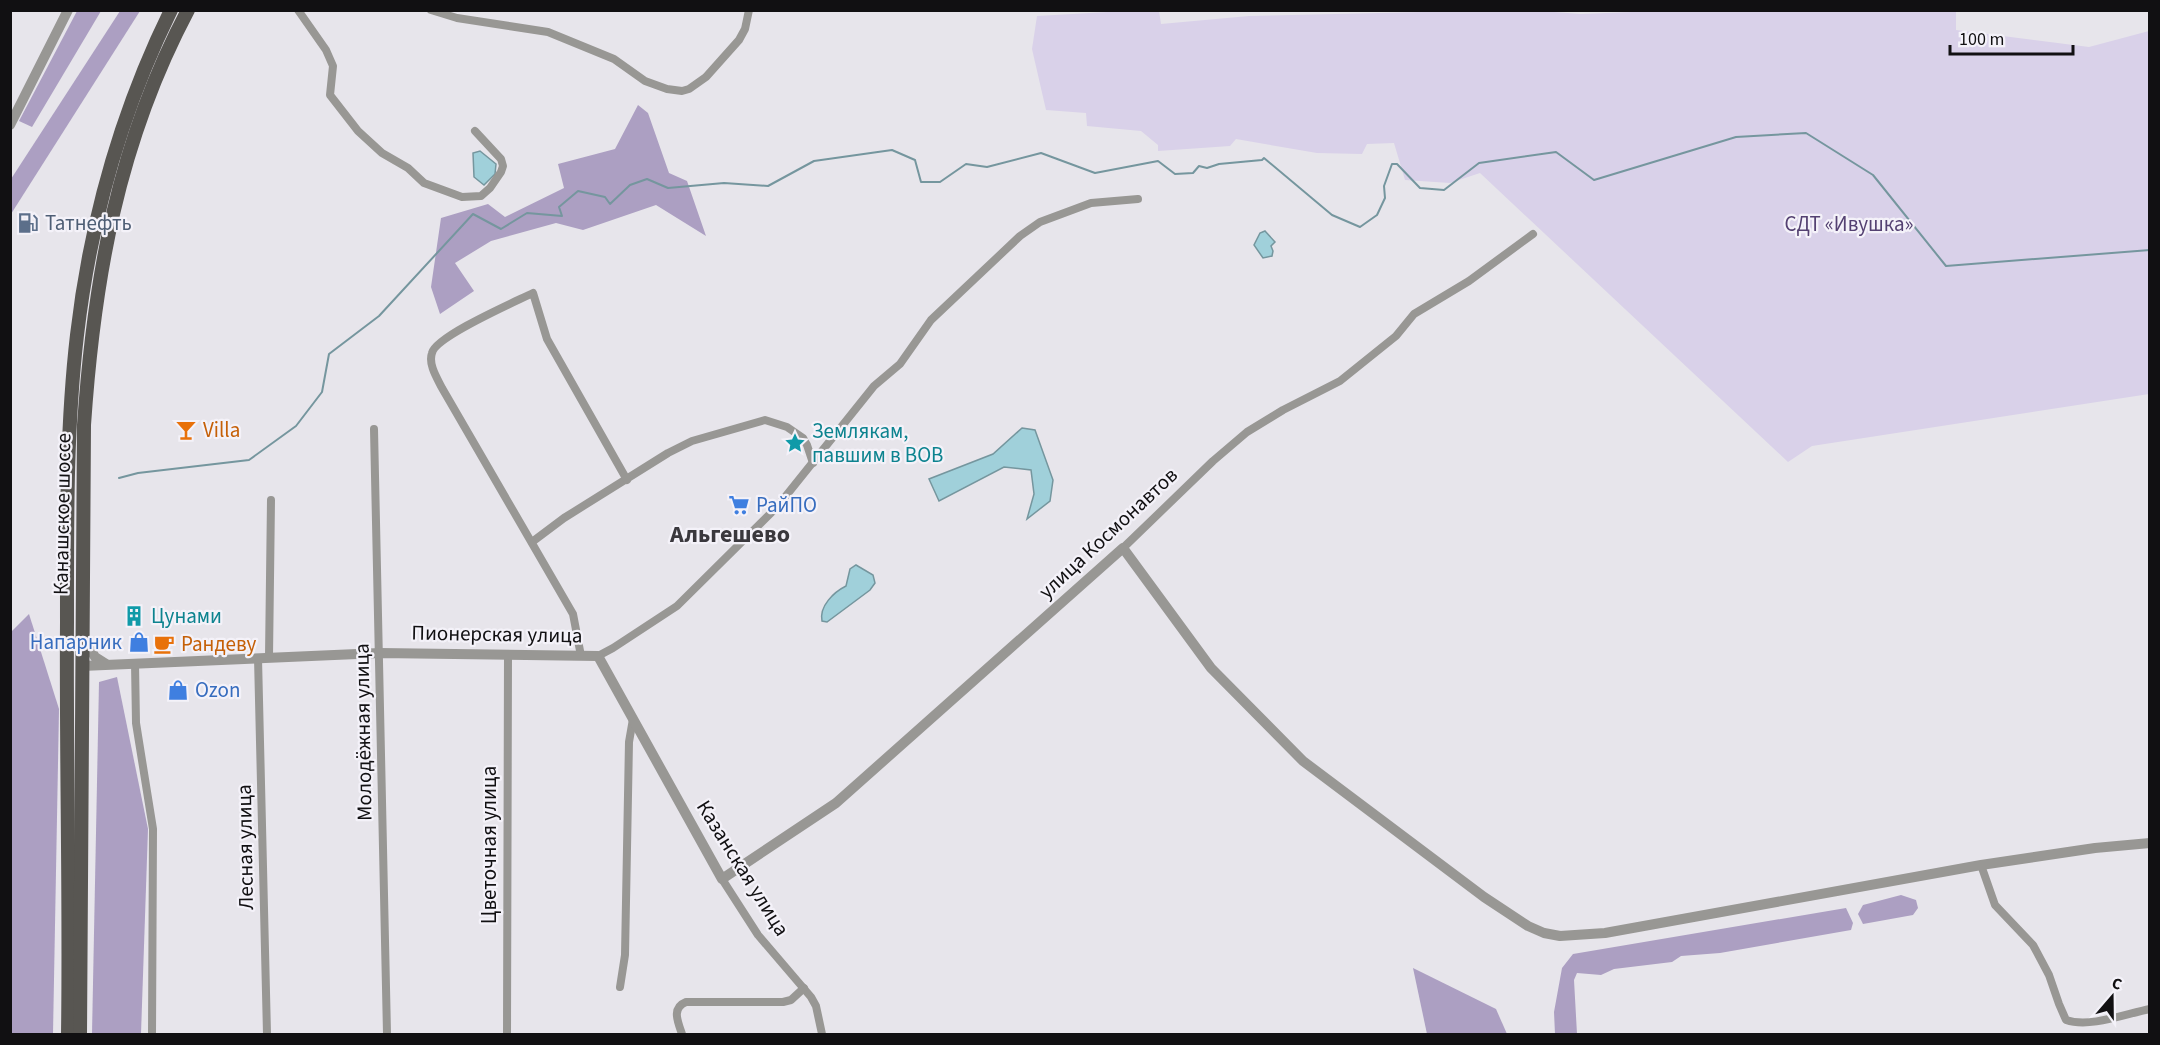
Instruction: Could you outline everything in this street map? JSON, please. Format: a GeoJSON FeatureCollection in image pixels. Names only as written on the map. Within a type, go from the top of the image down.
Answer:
{"type":"FeatureCollection","features":[{"type":"Feature","properties":{"kind":"main road","name":"Канашское шоссе"},"geometry":{"type":"LineString","coordinates":[[68,1035],[70,900],[67,505],[77,335],[98,215],[128,109],[171,10]]}},
{"type":"Feature","properties":{"kind":"main road","name":"Канашское шоссе"},"geometry":{"type":"LineString","coordinates":[[80,1035],[81,703],[85,414],[88,362],[108,232],[129,150],[156,78],[188,10]]}},
{"type":"Feature","properties":{"kind":"main road","name":"Пионерская улица"},"geometry":{"type":"LineString","coordinates":[[67,666],[82,666]]}},
{"type":"Feature","properties":{"kind":"street"},"geometry":{"type":"LineString","coordinates":[[10,125],[68,10]]}},
{"type":"Feature","properties":{"kind":"street"},"geometry":{"type":"LineString","coordinates":[[298,10],[326,50],[333,66],[330,95],[358,131],[382,153],[408,168],[424,183],[462,197],[481,196],[490,188],[503,166],[501,159],[476,131]]}},
{"type":"Feature","properties":{"kind":"street"},"geometry":{"type":"LineString","coordinates":[[431,10],[457,18],[548,32],[614,59],[645,81],[667,89],[682,91],[706,77],[742,35],[749,10]]}},
{"type":"Feature","properties":{"kind":"street","name":"Пионерская улица"},"geometry":{"type":"LineString","coordinates":[[82,666],[380,653],[598,656],[677,606],[777,507],[874,386],[900,364],[931,320],[1020,236],[1040,222],[1091,203],[1138,199]]}},
{"type":"Feature","properties":{"kind":"street","name":"улица Космонавтов"},"geometry":{"type":"LineString","coordinates":[[722,879],[836,803],[1124,548],[1213,461],[1247,432],[1283,410],[1340,381],[1396,336],[1414,314],[1469,281],[1533,234]]}},
{"type":"Feature","properties":{"kind":"street"},"geometry":{"type":"LineString","coordinates":[[581,656],[573,614],[438,382],[431,361],[436,345],[461,329],[533,293],[547,339],[627,480]]}},
{"type":"Feature","properties":{"kind":"street"},"geometry":{"type":"LineString","coordinates":[[532,542],[564,518],[668,453],[692,441],[765,420],[787,427],[803,438],[813,463]]}},
{"type":"Feature","properties":{"kind":"street","name":"Молодёжная улица"},"geometry":{"type":"LineString","coordinates":[[374,429],[387,1035]]}},
{"type":"Feature","properties":{"kind":"street","name":"Лесная улица"},"geometry":{"type":"LineString","coordinates":[[267,1035],[263,658],[271,500]]}},
{"type":"Feature","properties":{"kind":"street"},"geometry":{"type":"LineString","coordinates":[[1124,548],[1211,668],[1303,761],[1484,897],[1528,926],[1544,933],[1560,936],[1605,933],[1981,865],[2095,848],[2150,843]]}},
{"type":"Feature","properties":{"kind":"street"},"geometry":{"type":"LineString","coordinates":[[82,634],[89,650],[106,664]]}},
{"type":"Feature","properties":{"kind":"street","name":"Цветочная улица"},"geometry":{"type":"LineString","coordinates":[[507,1035],[508,656]]}},
{"type":"Feature","properties":{"kind":"street","name":"Казанская улица"},"geometry":{"type":"LineString","coordinates":[[598,656],[722,879],[758,935],[804,988],[816,1006],[822,1035]]}},
{"type":"Feature","properties":{"kind":"street"},"geometry":{"type":"LineString","coordinates":[[135,663],[136,723],[153,829],[152,1035]]}},
{"type":"Feature","properties":{"kind":"street"},"geometry":{"type":"LineString","coordinates":[[81,703],[91,673],[106,664]]}},
{"type":"Feature","properties":{"kind":"street"},"geometry":{"type":"LineString","coordinates":[[620,987],[625,955],[629,742],[633,719]]}},
{"type":"Feature","properties":{"kind":"street"},"geometry":{"type":"LineString","coordinates":[[1981,865],[1995,905],[2034,945],[2067,1020],[2086,1023],[2150,1009]]}},
{"type":"Feature","properties":{"kind":"street"},"geometry":{"type":"LineString","coordinates":[[682,1035],[677,1020],[677,1010],[680,1004],[686,1002],[783,1002],[791,1000],[804,988]]}},
{"type":"Feature","properties":{"kind":"green space","name":"СДТ «Ивушка»"},"geometry":{"type":"Polygon","coordinates":[[[1683,10],[1956,10],[1956,30],[2089,47],[2149,31],[2149,394],[1812,446],[1788,462],[1480,173],[1450,183],[1405,180],[1394,143],[1367,144],[1362,154],[1317,153],[1236,139],[1230,146],[1158,151],[1158,145],[1141,131],[1087,126],[1086,113],[1046,110],[1032,49],[1037,16],[1159,11],[1161,24],[1249,16],[1423,12],[1541,11],[1581,14],[1683,10]]]}},
{"type":"Feature","properties":{"kind":"shaded area"},"geometry":{"type":"Polygon","coordinates":[[[77,11],[101,11],[32,127],[19,121],[77,11]]]}},
{"type":"Feature","properties":{"kind":"shaded area"},"geometry":{"type":"Polygon","coordinates":[[[120,11],[140,11],[11,214],[11,179],[120,11]]]}},
{"type":"Feature","properties":{"kind":"shaded area"},"geometry":{"type":"Polygon","coordinates":[[[638,105],[648,113],[669,173],[687,181],[706,236],[656,205],[583,230],[556,223],[491,241],[455,263],[474,291],[440,314],[431,287],[441,218],[488,204],[505,217],[564,188],[558,164],[615,149],[638,105]]]}},
{"type":"Feature","properties":{"kind":"shaded area"},"geometry":{"type":"Polygon","coordinates":[[[29,614],[59,709],[53,1034],[11,1034],[10,633],[29,614]]]}},
{"type":"Feature","properties":{"kind":"shaded area"},"geometry":{"type":"Polygon","coordinates":[[[117,677],[148,829],[141,1034],[92,1034],[99,682],[117,677]]]}},
{"type":"Feature","properties":{"kind":"shaded area"},"geometry":{"type":"Polygon","coordinates":[[[1901,895],[1916,900],[1918,908],[1913,915],[1863,924],[1858,914],[1863,905],[1901,895]]]}},
{"type":"Feature","properties":{"kind":"shaded area"},"geometry":{"type":"Polygon","coordinates":[[[1846,908],[1853,923],[1851,930],[1720,953],[1681,956],[1672,962],[1614,969],[1601,975],[1577,973],[1574,980],[1577,1034],[1555,1034],[1554,1012],[1562,968],[1573,954],[1846,908]]]}},
{"type":"Feature","properties":{"kind":"shaded area"},"geometry":{"type":"Polygon","coordinates":[[[1413,968],[1496,1009],[1507,1034],[1427,1034],[1413,968]]]}},
{"type":"Feature","properties":{"kind":"water"},"geometry":{"type":"Polygon","coordinates":[[[480,151],[496,164],[495,174],[484,185],[474,177],[473,153],[480,151]]]}},
{"type":"Feature","properties":{"kind":"water"},"geometry":{"type":"Polygon","coordinates":[[[1265,231],[1275,242],[1271,246],[1272,256],[1263,258],[1254,245],[1260,233],[1265,231]]]}},
{"type":"Feature","properties":{"kind":"water"},"geometry":{"type":"Polygon","coordinates":[[[1022,428],[1035,430],[1053,480],[1050,501],[1027,519],[1034,494],[1031,470],[1004,467],[939,501],[929,479],[993,454],[1022,428]]]}},
{"type":"Feature","properties":{"kind":"water"},"geometry":{"type":"Polygon","coordinates":[[[856,565],[873,575],[875,583],[870,590],[827,622],[822,621],[825,605],[832,596],[846,586],[850,569],[856,565]]]}},
{"type":"Feature","properties":{"kind":"waterway"},"geometry":{"type":"LineString","coordinates":[[119,478],[138,473],[249,460],[296,426],[322,392],[329,354],[379,316],[473,214],[501,229],[527,213],[562,216],[559,207],[578,191],[605,197],[610,204],[630,185],[647,179],[668,188],[724,183],[768,186],[814,161],[892,150],[915,160],[921,182],[940,182],[966,164],[987,167],[1041,153],[1095,173],[1158,161],[1175,174],[1193,173],[1199,166],[1207,168],[1219,164],[1264,158],[1332,215],[1360,227],[1377,215],[1385,198],[1384,186],[1392,164],[1397,164],[1420,188],[1444,190],[1479,163],[1556,152],[1594,180],[1736,137],[1806,133],[1873,175],[1946,266],[2150,250]]}},
{"type":"Feature","properties":{"kind":"place","name":"Татнефть"},"geometry":{"type":"Point","coordinates":[28,223]}},
{"type":"Feature","properties":{"kind":"place","name":"Villa"},"geometry":{"type":"Point","coordinates":[186,430]}},
{"type":"Feature","properties":{"kind":"place","name":"Землякам, павшим в ВОВ"},"geometry":{"type":"Point","coordinates":[795,443]}},
{"type":"Feature","properties":{"kind":"place","name":"РайПО"},"geometry":{"type":"Point","coordinates":[739,505]}},
{"type":"Feature","properties":{"kind":"place","name":"Цунами"},"geometry":{"type":"Point","coordinates":[134,616]}},
{"type":"Feature","properties":{"kind":"place","name":"Напарник"},"geometry":{"type":"Point","coordinates":[139,642]}},
{"type":"Feature","properties":{"kind":"place","name":"Рандеву"},"geometry":{"type":"Point","coordinates":[164,644]}},
{"type":"Feature","properties":{"kind":"place","name":"Ozon"},"geometry":{"type":"Point","coordinates":[178,690]}},
{"type":"Feature","properties":{"kind":"district","name":"Альгешево"},"geometry":{"type":"Point","coordinates":[730,534]}}]}
